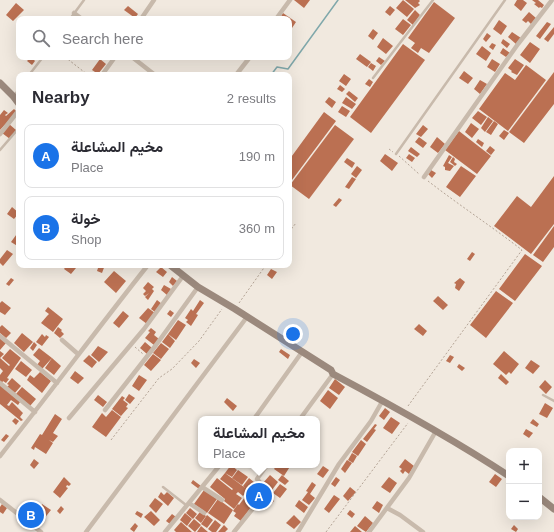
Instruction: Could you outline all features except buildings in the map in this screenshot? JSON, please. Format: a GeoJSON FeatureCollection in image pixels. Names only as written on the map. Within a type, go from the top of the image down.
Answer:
{"type":"FeatureCollection","features":[{"type":"Feature","properties":{"kind":"street"},"geometry":{"type":"LineString","coordinates":[[144,16],[154,0]]}},
{"type":"Feature","properties":{"kind":"street"},"geometry":{"type":"LineString","coordinates":[[278,16],[290,0]]}},
{"type":"Feature","properties":{"kind":"street"},"geometry":{"type":"LineString","coordinates":[[424,177],[518,44],[552,0]]}},
{"type":"Feature","properties":{"kind":"street"},"geometry":{"type":"LineString","coordinates":[[74,13],[78,16]]}},
{"type":"Feature","properties":{"kind":"street"},"geometry":{"type":"LineString","coordinates":[[104,72],[113,60]]}},
{"type":"Feature","properties":{"kind":"street"},"geometry":{"type":"LineString","coordinates":[[136,60],[151,72]]}},
{"type":"Feature","properties":{"kind":"street"},"geometry":{"type":"LineString","coordinates":[[238,72],[248,60]]}},
{"type":"Feature","properties":{"kind":"street"},"geometry":{"type":"LineString","coordinates":[[0,83],[16,100]]}},
{"type":"Feature","properties":{"kind":"street"},"geometry":{"type":"LineString","coordinates":[[0,134],[16,114]]}},
{"type":"Feature","properties":{"kind":"street"},"geometry":{"type":"LineString","coordinates":[[0,456],[146,268]]}},
{"type":"Feature","properties":{"kind":"street"},"geometry":{"type":"LineString","coordinates":[[174,268],[198,287],[331,370],[333,374],[383,400],[452,440],[506,474]]}},
{"type":"Feature","properties":{"kind":"street"},"geometry":{"type":"LineString","coordinates":[[69,418],[132,344],[183,276]]}},
{"type":"Feature","properties":{"kind":"street"},"geometry":{"type":"LineString","coordinates":[[105,410],[147,357],[198,287]]}},
{"type":"Feature","properties":{"kind":"street"},"geometry":{"type":"LineString","coordinates":[[86,532],[247,317]]}},
{"type":"Feature","properties":{"kind":"street"},"geometry":{"type":"LineString","coordinates":[[0,336],[57,384]]}},
{"type":"Feature","properties":{"kind":"street"},"geometry":{"type":"LineString","coordinates":[[62,340],[78,354]]}},
{"type":"Feature","properties":{"kind":"street"},"geometry":{"type":"LineString","coordinates":[[256,416],[302,352]]}},
{"type":"Feature","properties":{"kind":"street"},"geometry":{"type":"LineString","coordinates":[[302,416],[333,374]]}},
{"type":"Feature","properties":{"kind":"street"},"geometry":{"type":"LineString","coordinates":[[0,383],[35,412]]}},
{"type":"Feature","properties":{"kind":"street"},"geometry":{"type":"LineString","coordinates":[[298,532],[339,464],[371,421],[383,400]]}},
{"type":"Feature","properties":{"kind":"street"},"geometry":{"type":"LineString","coordinates":[[369,532],[409,478],[436,431]]}},
{"type":"Feature","properties":{"kind":"street"},"geometry":{"type":"LineString","coordinates":[[165,532],[218,468]]}},
{"type":"Feature","properties":{"kind":"street"},"geometry":{"type":"LineString","coordinates":[[234,532],[267,491],[257,480],[265,468]]}},
{"type":"Feature","properties":{"kind":"street"},"geometry":{"type":"LineString","coordinates":[[202,487],[222,500]]}},
{"type":"Feature","properties":{"kind":"street"},"geometry":{"type":"LineString","coordinates":[[542,499],[554,509]]}},
{"type":"Feature","properties":{"kind":"street"},"geometry":{"type":"LineString","coordinates":[[0,500],[41,532]]}},
{"type":"Feature","properties":{"kind":"street"},"geometry":{"type":"LineString","coordinates":[[188,504],[204,513]]}},
{"type":"Feature","properties":{"kind":"street"},"geometry":{"type":"LineString","coordinates":[[387,508],[400,515],[423,532]]}},
{"type":"Feature","properties":{"kind":"lane"},"geometry":{"type":"LineString","coordinates":[[72,16],[84,0]]}},
{"type":"Feature","properties":{"kind":"lane"},"geometry":{"type":"LineString","coordinates":[[373,78],[433,0]]}},
{"type":"Feature","properties":{"kind":"lane"},"geometry":{"type":"LineString","coordinates":[[396,154],[505,0]]}},
{"type":"Feature","properties":{"kind":"lane"},"geometry":{"type":"LineString","coordinates":[[31,72],[41,60]]}},
{"type":"Feature","properties":{"kind":"lane"},"geometry":{"type":"LineString","coordinates":[[13,96],[16,92]]}},
{"type":"Feature","properties":{"kind":"lane"},"geometry":{"type":"LineString","coordinates":[[0,150],[16,131]]}},
{"type":"Feature","properties":{"kind":"lane"},"geometry":{"type":"LineString","coordinates":[[543,395],[554,401]]}},
{"type":"Feature","properties":{"kind":"lane"},"geometry":{"type":"LineString","coordinates":[[163,487],[188,504]]}},
{"type":"Feature","properties":{"kind":"path"},"geometry":{"type":"LineString","coordinates":[[68,60],[84,72]]}},
{"type":"Feature","properties":{"kind":"path"},"geometry":{"type":"LineString","coordinates":[[389,149],[454,201],[497,230],[522,250],[420,392],[403,412]]}},
{"type":"Feature","properties":{"kind":"path"},"geometry":{"type":"LineString","coordinates":[[292,228],[296,223]]}},
{"type":"Feature","properties":{"kind":"path"},"geometry":{"type":"LineString","coordinates":[[235,309],[264,268]]}},
{"type":"Feature","properties":{"kind":"path"},"geometry":{"type":"LineString","coordinates":[[111,440],[159,378],[172,369],[199,341],[225,303]]}},
{"type":"Feature","properties":{"kind":"path"},"geometry":{"type":"LineString","coordinates":[[132,344],[147,357]]}},
{"type":"Feature","properties":{"kind":"path"},"geometry":{"type":"LineString","coordinates":[[326,532],[412,418]]}},
{"type":"Feature","properties":{"kind":"waterway"},"geometry":{"type":"LineString","coordinates":[[273,72],[277,67],[288,69],[338,0]]}},
{"type":"Feature","properties":{"kind":"place","name":"مخيم المشاعلة"},"geometry":{"type":"Point","coordinates":[259,496]}},
{"type":"Feature","properties":{"kind":"place","name":"خولة"},"geometry":{"type":"Point","coordinates":[31,515]}}]}
